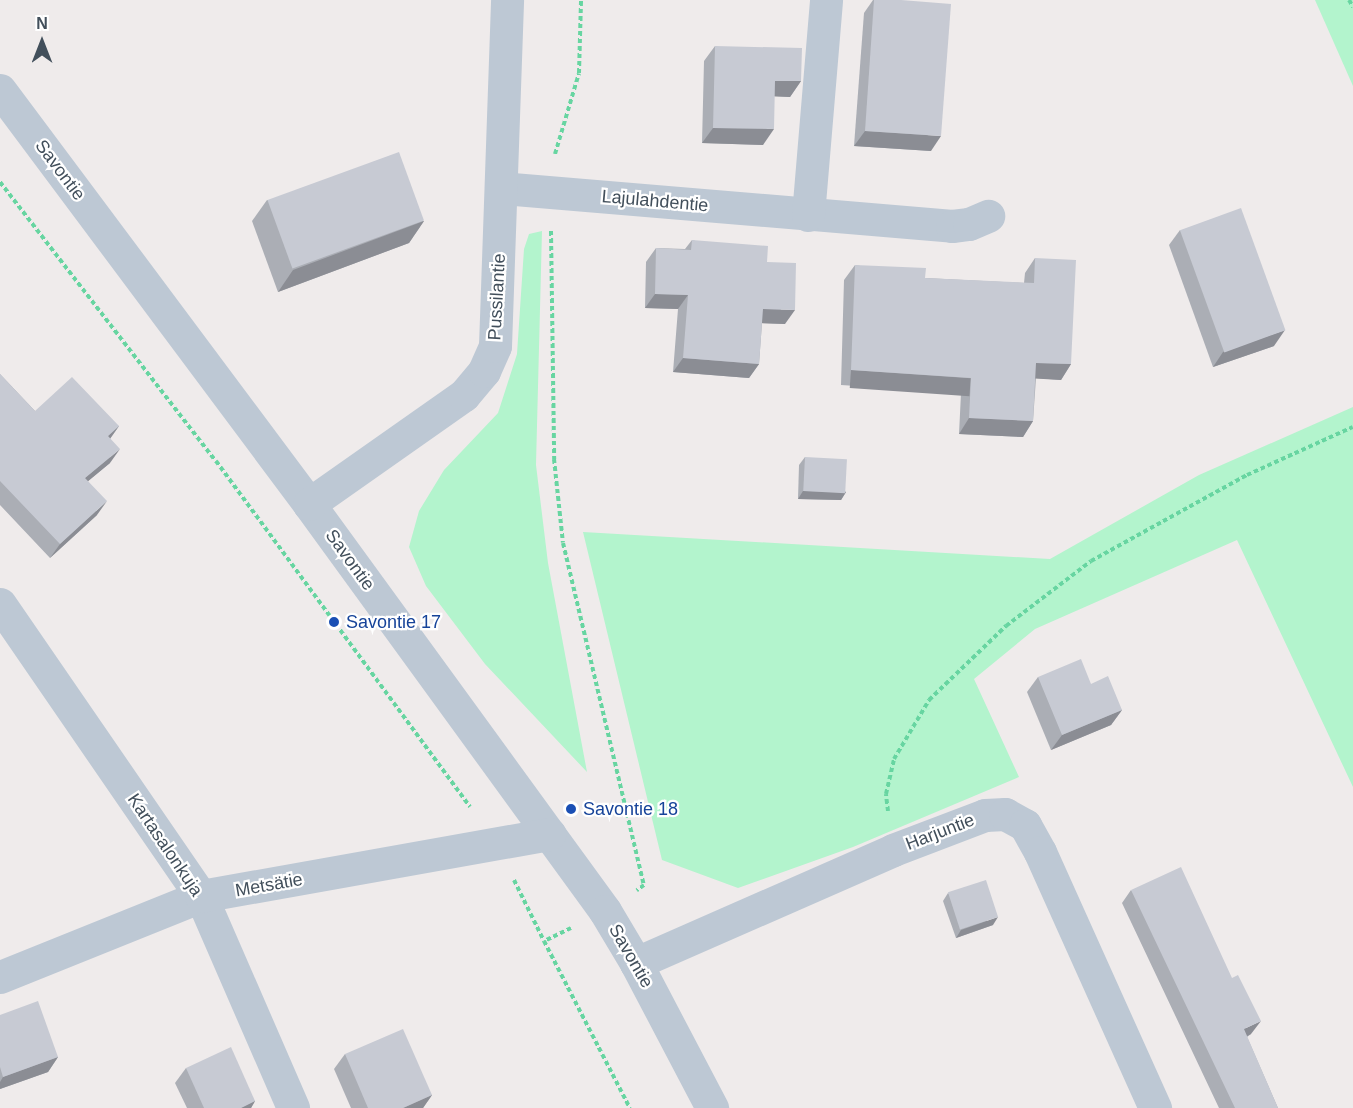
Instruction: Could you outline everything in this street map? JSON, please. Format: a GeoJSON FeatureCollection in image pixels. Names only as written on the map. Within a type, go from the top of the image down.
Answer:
{"type":"FeatureCollection","features":[{"type":"Feature","properties":{"kind":"street","name":"Pussilantie"},"geometry":{"type":"LineString","coordinates":[[309,504],[464,395],[484,371],[495,346],[507,0]]}},
{"type":"Feature","properties":{"kind":"street"},"geometry":{"type":"LineString","coordinates":[[808,215],[826,0]]}},
{"type":"Feature","properties":{"kind":"street","name":"Savontie"},"geometry":{"type":"LineString","coordinates":[[0,90],[309,504],[605,911],[636,963],[712,1108]]}},
{"type":"Feature","properties":{"kind":"street","name":"Lajulahdentie"},"geometry":{"type":"LineString","coordinates":[[502,188],[952,226],[969,224],[988,216]]}},
{"type":"Feature","properties":{"kind":"street","name":"Kartasalonkuja"},"geometry":{"type":"LineString","coordinates":[[0,604],[201,896],[293,1108]]}},
{"type":"Feature","properties":{"kind":"street","name":"Harjuntie"},"geometry":{"type":"LineString","coordinates":[[636,963],[893,850],[985,815],[1005,814],[1025,825],[1040,852],[1155,1108]]}},
{"type":"Feature","properties":{"kind":"street","name":"Metsätie"},"geometry":{"type":"LineString","coordinates":[[0,977],[201,896],[550,834]]}},
{"type":"Feature","properties":{"kind":"path"},"geometry":{"type":"LineString","coordinates":[[544,941],[605,911],[644,885],[562,543],[554,459],[550,193],[557,145],[571,108],[579,73],[581,0]]}},
{"type":"Feature","properties":{"kind":"path"},"geometry":{"type":"LineString","coordinates":[[1349,0],[1353,8]]}},
{"type":"Feature","properties":{"kind":"path"},"geometry":{"type":"LineString","coordinates":[[0,182],[216,461],[497,845],[630,1108]]}},
{"type":"Feature","properties":{"kind":"path"},"geometry":{"type":"LineString","coordinates":[[893,850],[886,794],[894,759],[929,700],[1006,626],[1090,561],[1247,475],[1353,427]]}},
{"type":"Feature","properties":{"kind":"green space"},"geometry":{"type":"Polygon","coordinates":[[[1315,0],[1353,0],[1353,86],[1315,0]]]}},
{"type":"Feature","properties":{"kind":"green space"},"geometry":{"type":"Polygon","coordinates":[[[542,231],[536,465],[548,563],[587,772],[485,664],[426,586],[409,547],[419,511],[444,470],[498,413],[517,354],[524,249],[529,234],[542,231]]]}},
{"type":"Feature","properties":{"kind":"green space"},"geometry":{"type":"Polygon","coordinates":[[[1353,407],[1353,787],[1237,540],[1035,629],[974,679],[1019,777],[853,847],[738,888],[662,860],[583,532],[1050,559],[1199,475],[1353,407]]]}},
{"type":"Feature","properties":{"kind":"building"},"geometry":{"type":"Polygon","coordinates":[[[874,0],[951,4],[941,136],[865,131],[874,0]]]}},
{"type":"Feature","properties":{"kind":"building"},"geometry":{"type":"Polygon","coordinates":[[[715,46],[802,48],[801,81],[775,81],[774,129],[713,128],[715,46]]]}},
{"type":"Feature","properties":{"kind":"building"},"geometry":{"type":"Polygon","coordinates":[[[399,152],[424,221],[292,268],[267,200],[399,152]]]}},
{"type":"Feature","properties":{"kind":"building"},"geometry":{"type":"Polygon","coordinates":[[[1241,208],[1285,330],[1224,352],[1180,230],[1241,208]]]}},
{"type":"Feature","properties":{"kind":"building"},"geometry":{"type":"Polygon","coordinates":[[[692,240],[768,246],[767,262],[796,263],[795,310],[763,309],[759,364],[683,358],[688,295],[655,294],[656,248],[691,250],[692,240]]]}},
{"type":"Feature","properties":{"kind":"building"},"geometry":{"type":"Polygon","coordinates":[[[1035,258],[1076,260],[1071,364],[1036,363],[1033,421],[969,418],[971,378],[851,370],[855,265],[926,268],[925,278],[1034,283],[1035,258]]]}},
{"type":"Feature","properties":{"kind":"building"},"geometry":{"type":"Polygon","coordinates":[[[0,374],[35,411],[72,377],[119,426],[108,436],[120,449],[85,478],[107,501],[60,544],[0,481],[0,374]]]}},
{"type":"Feature","properties":{"kind":"building"},"geometry":{"type":"Polygon","coordinates":[[[805,457],[847,459],[845,493],[803,491],[805,457]]]}},
{"type":"Feature","properties":{"kind":"building"},"geometry":{"type":"Polygon","coordinates":[[[1081,659],[1091,684],[1108,676],[1122,710],[1062,735],[1038,677],[1081,659]]]}},
{"type":"Feature","properties":{"kind":"building"},"geometry":{"type":"Polygon","coordinates":[[[1181,867],[1232,978],[1238,975],[1261,1021],[1244,1029],[1278,1108],[1235,1108],[1131,890],[1181,867]]]}},
{"type":"Feature","properties":{"kind":"building"},"geometry":{"type":"Polygon","coordinates":[[[986,880],[998,917],[960,929],[948,892],[986,880]]]}},
{"type":"Feature","properties":{"kind":"building"},"geometry":{"type":"Polygon","coordinates":[[[38,1001],[58,1057],[3,1077],[0,1067],[0,1015],[38,1001]]]}},
{"type":"Feature","properties":{"kind":"building"},"geometry":{"type":"Polygon","coordinates":[[[403,1029],[432,1095],[403,1108],[368,1108],[345,1054],[403,1029]]]}},
{"type":"Feature","properties":{"kind":"building"},"geometry":{"type":"Polygon","coordinates":[[[231,1047],[255,1101],[241,1108],[204,1108],[186,1068],[231,1047]]]}},
{"type":"Feature","properties":{"kind":"place","name":"Savontie 17"},"geometry":{"type":"Point","coordinates":[334,622]}},
{"type":"Feature","properties":{"kind":"place","name":"Savontie 18"},"geometry":{"type":"Point","coordinates":[571,809]}}]}
